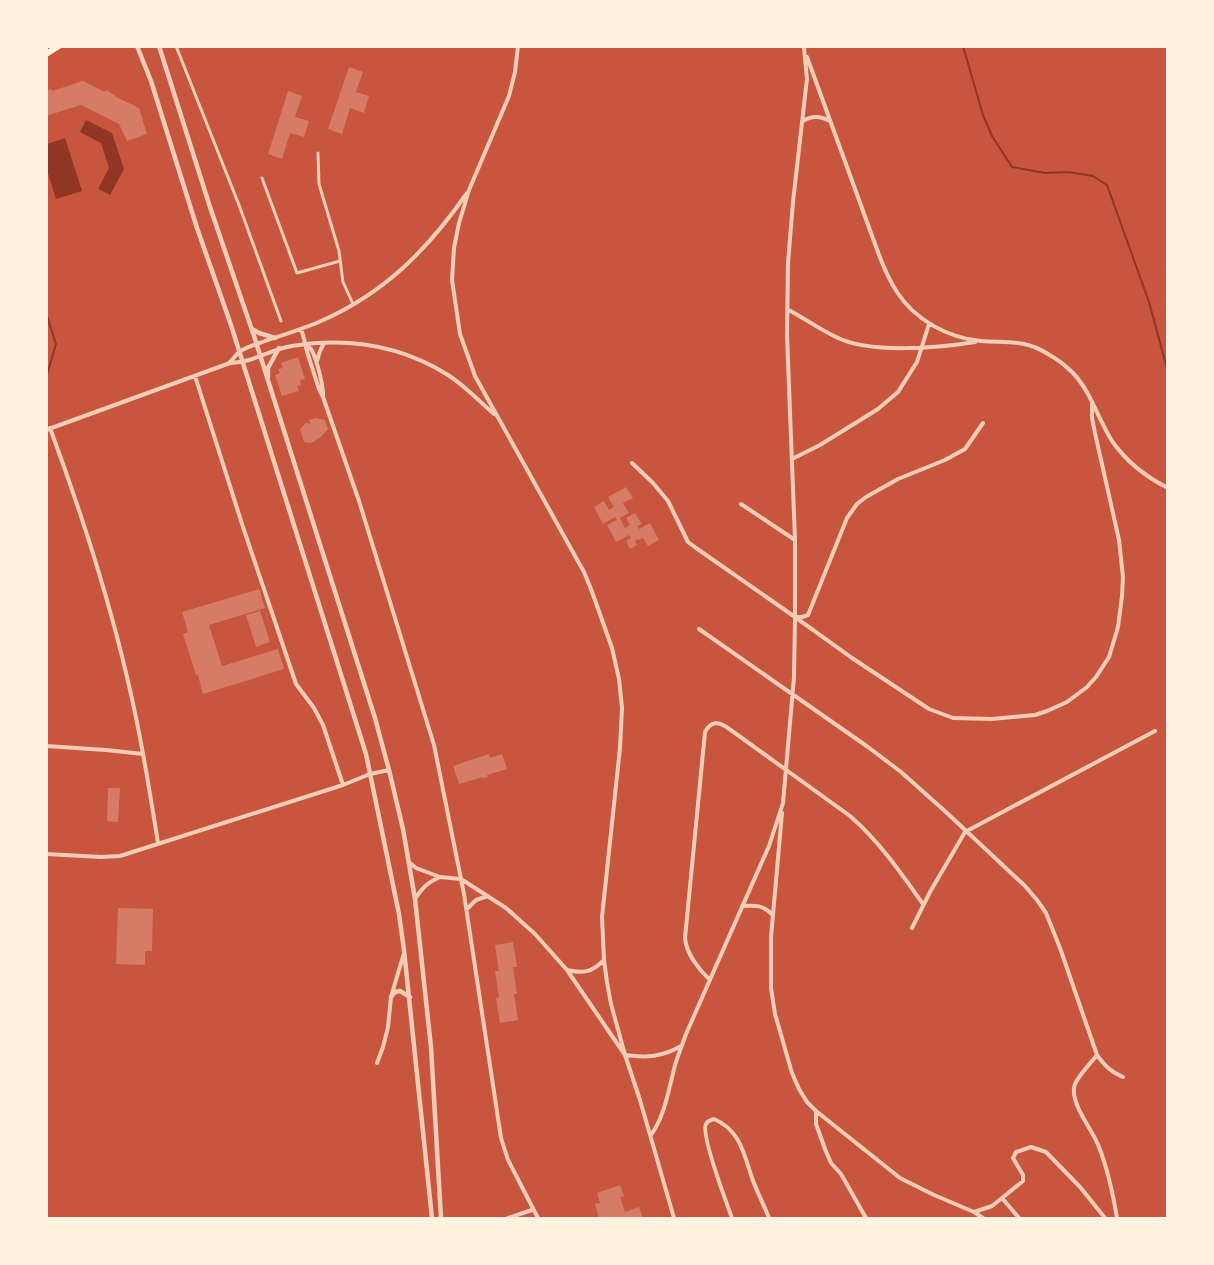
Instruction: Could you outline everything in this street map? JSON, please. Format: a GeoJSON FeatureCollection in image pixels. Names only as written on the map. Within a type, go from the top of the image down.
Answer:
{"type":"FeatureCollection","features":[{"type":"Feature","properties":{"kind":"main road"},"geometry":{"type":"LineString","coordinates":[[46,54],[59,46]]}},
{"type":"Feature","properties":{"kind":"street"},"geometry":{"type":"LineString","coordinates":[[137,46],[151,81],[239,352],[366,754],[399,914],[410,997],[432,1218]]}},
{"type":"Feature","properties":{"kind":"street"},"geometry":{"type":"LineString","coordinates":[[159,46],[260,356],[375,718],[389,770],[410,864],[415,899],[431,1047],[441,1218]]}},
{"type":"Feature","properties":{"kind":"street"},"geometry":{"type":"LineString","coordinates":[[176,46],[281,321]]}},
{"type":"Feature","properties":{"kind":"street"},"geometry":{"type":"LineString","coordinates":[[518,46],[509,96],[470,190],[459,223],[454,248],[452,280],[460,334],[475,375],[584,572],[616,664],[622,708],[603,917],[604,960],[611,1004],[674,1218]]}},
{"type":"Feature","properties":{"kind":"street"},"geometry":{"type":"LineString","coordinates":[[804,47],[807,79],[790,232],[787,309],[795,540],[793,694],[773,915],[771,988],[775,1014],[792,1073],[807,1102],[866,1152],[910,1184],[983,1218]]}},
{"type":"Feature","properties":{"kind":"street"},"geometry":{"type":"LineString","coordinates":[[804,47],[888,276],[897,293],[929,324],[954,336],[979,341]]}},
{"type":"Feature","properties":{"kind":"street"},"geometry":{"type":"LineString","coordinates":[[803,121],[817,117],[831,121]]}},
{"type":"Feature","properties":{"kind":"street"},"geometry":{"type":"LineString","coordinates":[[318,153],[319,184],[336,242],[343,282],[353,304]]}},
{"type":"Feature","properties":{"kind":"street"},"geometry":{"type":"LineString","coordinates":[[262,178],[297,273],[340,261]]}},
{"type":"Feature","properties":{"kind":"street"},"geometry":{"type":"LineString","coordinates":[[230,363],[239,352],[323,320],[376,290],[415,258],[470,190]]}},
{"type":"Feature","properties":{"kind":"street"},"geometry":{"type":"LineString","coordinates":[[787,309],[836,338],[853,344],[878,347],[979,341],[1012,342],[1045,352],[1074,374],[1119,450],[1136,467],[1167,488]]}},
{"type":"Feature","properties":{"kind":"street"},"geometry":{"type":"LineString","coordinates":[[792,459],[820,445],[878,409],[898,392],[917,362],[929,324]]}},
{"type":"Feature","properties":{"kind":"street"},"geometry":{"type":"LineString","coordinates":[[251,328],[275,338]]}},
{"type":"Feature","properties":{"kind":"street"},"geometry":{"type":"LineString","coordinates":[[301,329],[317,365],[324,389],[323,397]]}},
{"type":"Feature","properties":{"kind":"street"},"geometry":{"type":"LineString","coordinates":[[158,843],[127,676],[102,585],[72,490],[48,429],[230,363],[242,362],[279,348],[324,342],[380,346],[424,362],[449,376],[497,417]]}},
{"type":"Feature","properties":{"kind":"street"},"geometry":{"type":"LineString","coordinates":[[317,365],[324,342]]}},
{"type":"Feature","properties":{"kind":"street"},"geometry":{"type":"LineString","coordinates":[[307,345],[306,351],[365,520],[432,735],[467,909],[501,1138],[508,1160],[538,1218]]}},
{"type":"Feature","properties":{"kind":"street"},"geometry":{"type":"LineString","coordinates":[[267,380],[268,368],[279,348]]}},
{"type":"Feature","properties":{"kind":"street"},"geometry":{"type":"LineString","coordinates":[[195,375],[296,684],[314,708],[323,725],[343,784]]}},
{"type":"Feature","properties":{"kind":"street"},"geometry":{"type":"LineString","coordinates":[[632,463],[668,501],[688,542],[929,709],[947,716],[966,719],[1035,715],[1058,707],[1077,696],[1096,677],[1109,657],[1118,627],[1122,596],[1122,555],[1092,418],[1092,403]]}},
{"type":"Feature","properties":{"kind":"street"},"geometry":{"type":"LineString","coordinates":[[795,617],[808,615],[847,518],[857,504],[898,479],[945,460],[965,449],[983,423]]}},
{"type":"Feature","properties":{"kind":"street"},"geometry":{"type":"LineString","coordinates":[[741,504],[795,540]]}},
{"type":"Feature","properties":{"kind":"street"},"geometry":{"type":"LineString","coordinates":[[699,629],[901,772],[1024,886],[1046,912],[1097,1055],[1113,1073],[1123,1077]]}},
{"type":"Feature","properties":{"kind":"street"},"geometry":{"type":"LineString","coordinates":[[710,980],[703,974],[692,956],[685,938],[705,732],[712,723],[722,724],[850,816],[881,846],[923,904]]}},
{"type":"Feature","properties":{"kind":"street"},"geometry":{"type":"LineString","coordinates":[[912,928],[923,904],[965,832],[1155,731]]}},
{"type":"Feature","properties":{"kind":"street"},"geometry":{"type":"LineString","coordinates":[[46,746],[143,754]]}},
{"type":"Feature","properties":{"kind":"street"},"geometry":{"type":"LineString","coordinates":[[46,854],[120,856],[370,774],[389,770]]}},
{"type":"Feature","properties":{"kind":"street"},"geometry":{"type":"LineString","coordinates":[[650,1135],[656,1127],[666,1102],[681,1046],[769,846],[783,803]]}},
{"type":"Feature","properties":{"kind":"street"},"geometry":{"type":"LineString","coordinates":[[410,864],[440,877],[461,879],[506,908],[535,934],[567,969],[625,1055]]}},
{"type":"Feature","properties":{"kind":"street"},"geometry":{"type":"LineString","coordinates":[[415,899],[423,886],[440,877]]}},
{"type":"Feature","properties":{"kind":"street"},"geometry":{"type":"LineString","coordinates":[[467,909],[476,900],[488,896]]}},
{"type":"Feature","properties":{"kind":"street"},"geometry":{"type":"LineString","coordinates":[[742,906],[758,905],[773,915]]}},
{"type":"Feature","properties":{"kind":"street"},"geometry":{"type":"LineString","coordinates":[[377,1063],[388,1027],[391,998],[404,951]]}},
{"type":"Feature","properties":{"kind":"street"},"geometry":{"type":"LineString","coordinates":[[567,969],[583,972],[592,970],[604,960]]}},
{"type":"Feature","properties":{"kind":"street"},"geometry":{"type":"LineString","coordinates":[[391,998],[395,992],[410,997]]}},
{"type":"Feature","properties":{"kind":"street"},"geometry":{"type":"LineString","coordinates":[[625,1055],[651,1057],[681,1046]]}},
{"type":"Feature","properties":{"kind":"street"},"geometry":{"type":"LineString","coordinates":[[1097,1055],[1073,1088],[1076,1103],[1098,1143],[1108,1171],[1117,1218]]}},
{"type":"Feature","properties":{"kind":"street"},"geometry":{"type":"LineString","coordinates":[[816,1111],[816,1124],[831,1163],[841,1174],[866,1218]]}},
{"type":"Feature","properties":{"kind":"street"},"geometry":{"type":"LineString","coordinates":[[732,1218],[704,1133],[705,1125],[714,1119],[734,1134],[741,1143],[769,1218]]}},
{"type":"Feature","properties":{"kind":"street"},"geometry":{"type":"LineString","coordinates":[[974,1212],[992,1206],[1022,1183],[1023,1175],[1013,1158],[1016,1152],[1031,1147],[1046,1152],[1106,1218]]}},
{"type":"Feature","properties":{"kind":"street"},"geometry":{"type":"LineString","coordinates":[[1002,1198],[1019,1218]]}},
{"type":"Feature","properties":{"kind":"street"},"geometry":{"type":"LineString","coordinates":[[508,1218],[532,1210]]}},
{"type":"Feature","properties":{"kind":"shaded area"},"geometry":{"type":"Polygon","coordinates":[[[86,120],[112,133],[124,169],[110,195],[98,189],[109,168],[101,143],[80,132],[86,120]]]}},
{"type":"Feature","properties":{"kind":"shaded area"},"geometry":{"type":"Polygon","coordinates":[[[65,138],[82,191],[56,199],[47,170],[47,144],[65,138]]]}},
{"type":"Feature","properties":{"kind":"building"},"geometry":{"type":"Polygon","coordinates":[[[349,67],[363,72],[356,92],[369,96],[364,113],[350,108],[342,134],[328,129],[349,67]]]}},
{"type":"Feature","properties":{"kind":"building"},"geometry":{"type":"Polygon","coordinates":[[[83,81],[105,92],[106,90],[139,108],[147,134],[127,141],[119,124],[81,105],[46,116],[46,91],[83,81]]]}},
{"type":"Feature","properties":{"kind":"building"},"geometry":{"type":"Polygon","coordinates":[[[288,91],[302,96],[295,117],[309,121],[304,137],[290,133],[282,159],[268,154],[288,91]]]}},
{"type":"Feature","properties":{"kind":"building"},"geometry":{"type":"Polygon","coordinates":[[[298,357],[305,379],[300,380],[301,385],[297,386],[299,391],[282,396],[275,375],[280,373],[278,369],[283,368],[281,363],[298,357]]]}},
{"type":"Feature","properties":{"kind":"building"},"geometry":{"type":"Polygon","coordinates":[[[316,418],[325,420],[328,429],[315,442],[304,442],[300,429],[306,423],[310,424],[309,420],[316,418]]]}},
{"type":"Feature","properties":{"kind":"building"},"geometry":{"type":"Polygon","coordinates":[[[626,487],[633,498],[623,503],[629,513],[620,518],[625,528],[630,525],[626,518],[635,513],[642,524],[637,526],[639,529],[650,523],[659,540],[648,546],[643,538],[635,541],[637,545],[630,549],[626,541],[631,538],[629,535],[616,542],[607,525],[617,520],[615,517],[603,524],[594,507],[604,501],[609,510],[614,507],[608,497],[626,487]]]}},
{"type":"Feature","properties":{"kind":"building"},"geometry":{"type":"Polygon","coordinates":[[[259,589],[265,608],[209,625],[222,666],[278,649],[284,669],[203,694],[183,634],[188,632],[182,612],[259,589]]]}},
{"type":"Feature","properties":{"kind":"building"},"geometry":{"type":"Polygon","coordinates":[[[260,611],[270,642],[256,647],[246,615],[260,611]]]}},
{"type":"Feature","properties":{"kind":"building"},"geometry":{"type":"Polygon","coordinates":[[[489,754],[490,758],[502,754],[507,769],[487,775],[488,777],[459,784],[453,766],[489,754]]]}},
{"type":"Feature","properties":{"kind":"building"},"geometry":{"type":"Polygon","coordinates":[[[108,788],[120,788],[118,822],[107,821],[108,788]]]}},
{"type":"Feature","properties":{"kind":"building"},"geometry":{"type":"Polygon","coordinates":[[[118,908],[153,909],[152,951],[145,951],[145,965],[116,964],[118,908]]]}},
{"type":"Feature","properties":{"kind":"building"},"geometry":{"type":"Polygon","coordinates":[[[513,942],[517,967],[513,967],[518,1020],[500,1023],[496,998],[499,997],[495,971],[499,971],[495,945],[513,942]]]}},
{"type":"Feature","properties":{"kind":"building"},"geometry":{"type":"Polygon","coordinates":[[[620,1185],[624,1196],[620,1197],[625,1212],[639,1207],[643,1218],[599,1218],[595,1204],[600,1203],[597,1193],[620,1185]]]}},
{"type":"Feature","properties":{"kind":"waterway"},"geometry":{"type":"LineString","coordinates":[[963,46],[983,115],[992,136],[1012,167],[1045,173],[1068,172],[1093,176],[1107,185],[1149,302],[1168,372]]}},
{"type":"Feature","properties":{"kind":"waterway"},"geometry":{"type":"LineString","coordinates":[[46,313],[56,344],[46,378]]}}]}
